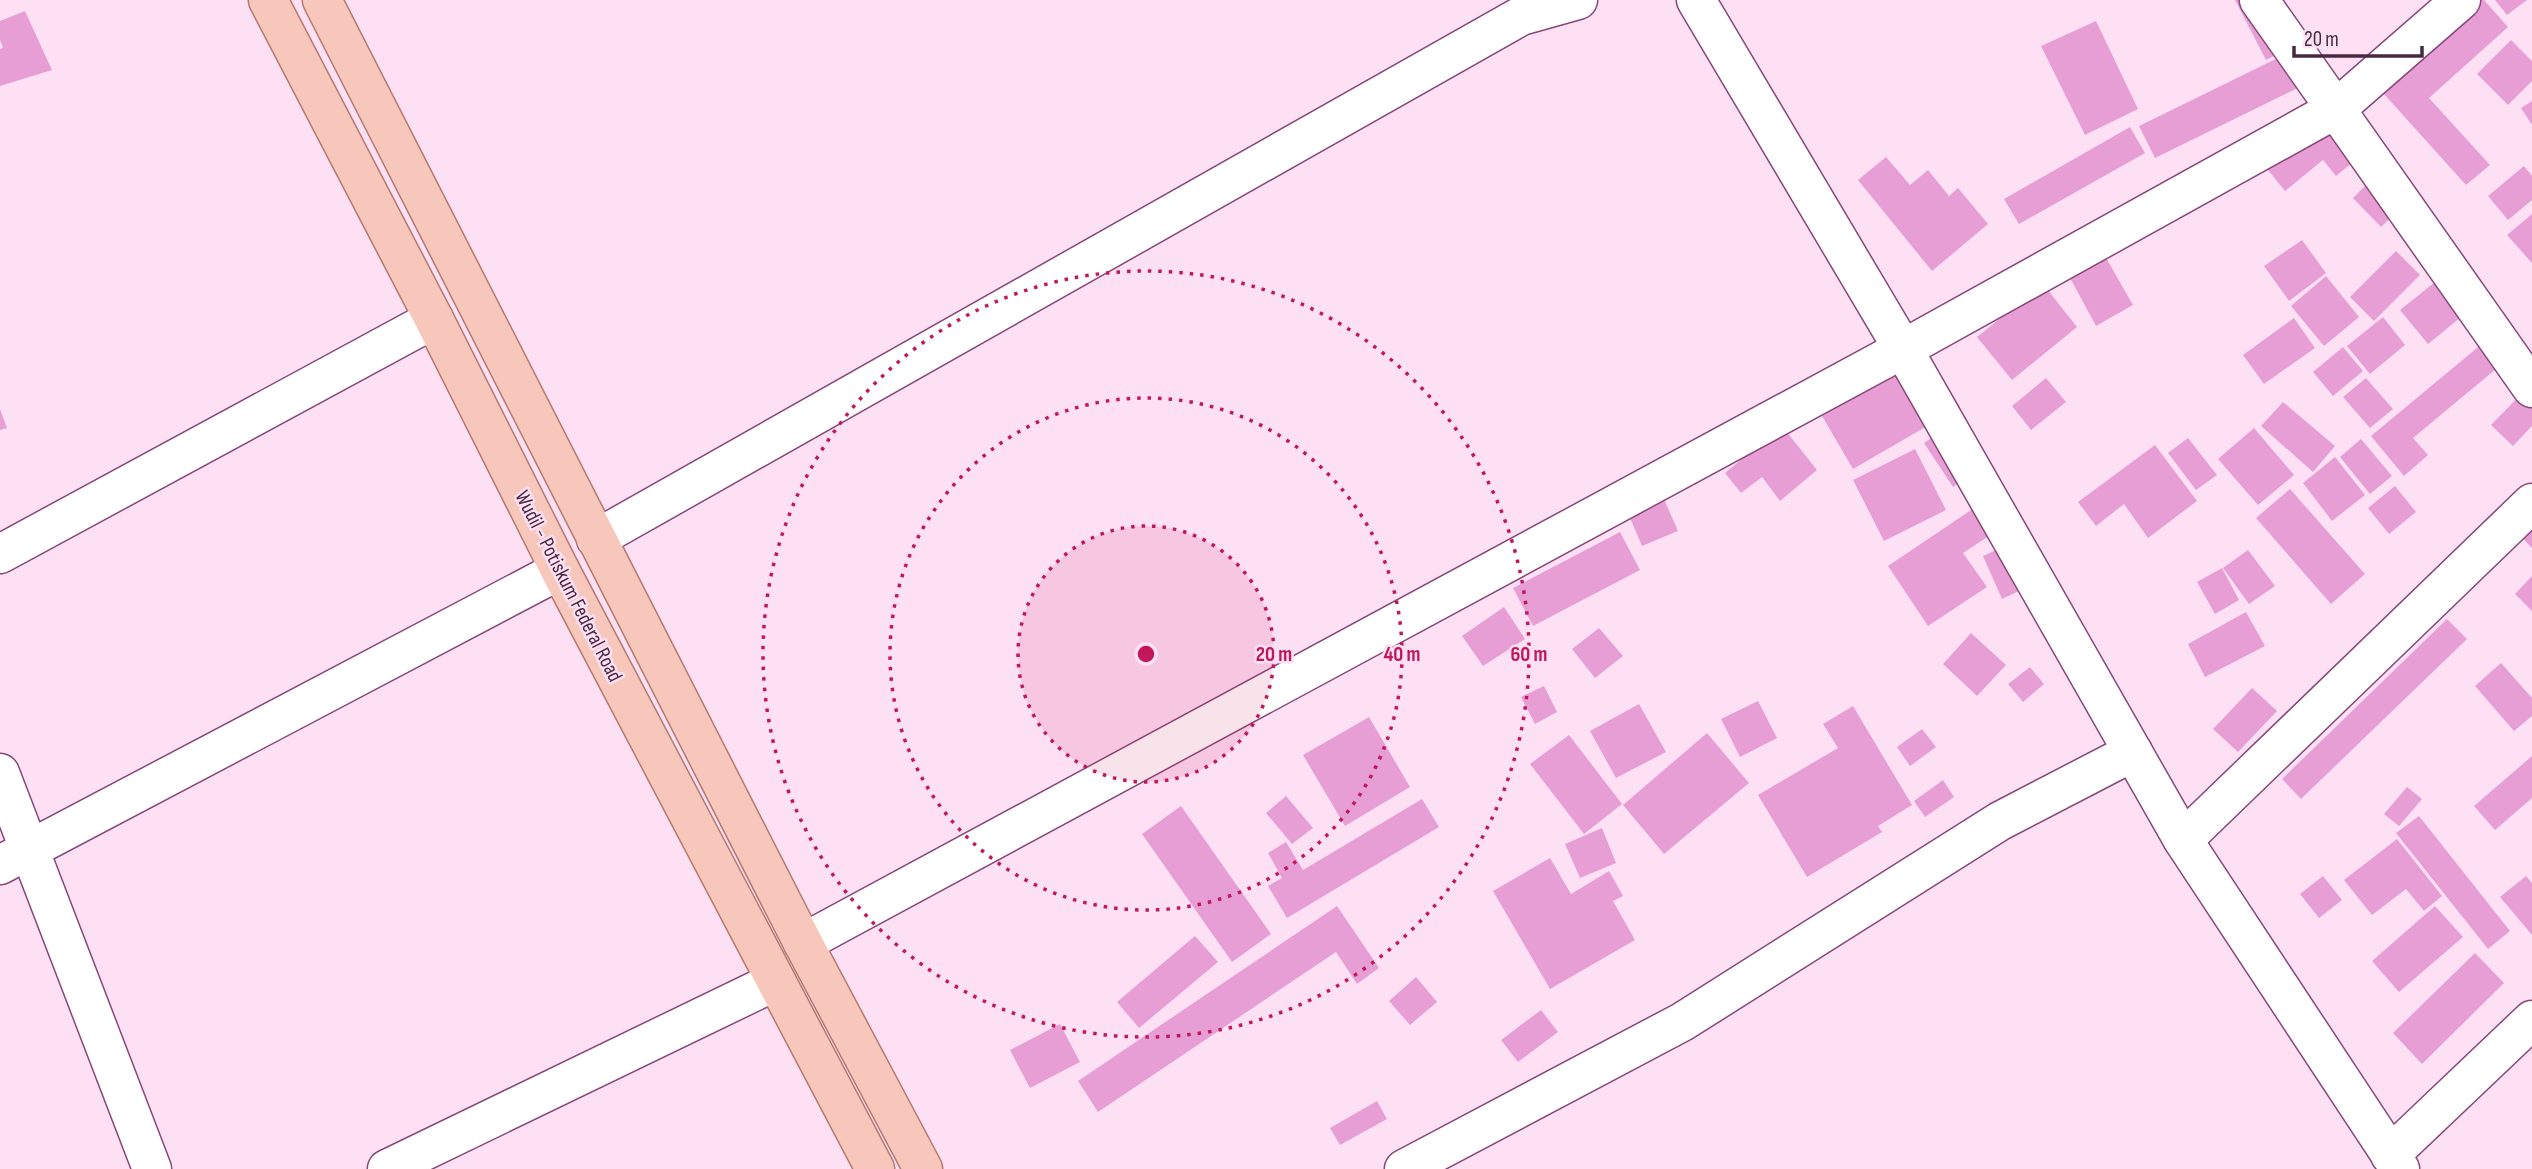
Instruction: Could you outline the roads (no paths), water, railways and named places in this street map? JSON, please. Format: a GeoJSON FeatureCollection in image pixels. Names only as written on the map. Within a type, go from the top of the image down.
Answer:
{"type":"FeatureCollection","features":[{"type":"Feature","properties":{"kind":"main road","name":"Wudil - Potiskum Federal Road"},"geometry":{"type":"LineString","coordinates":[[268,0],[561,570],[875,1169]]}},
{"type":"Feature","properties":{"kind":"main road"},"geometry":{"type":"LineString","coordinates":[[322,0],[803,943],[923,1169]]}},
{"type":"Feature","properties":{"kind":"street"},"geometry":{"type":"LineString","coordinates":[[596,539],[1516,8],[1578,0]]}},
{"type":"Feature","properties":{"kind":"street"},"geometry":{"type":"LineString","coordinates":[[1696,0],[1903,349],[2183,840],[2395,1162],[2532,1020]]}},
{"type":"Feature","properties":{"kind":"street"},"geometry":{"type":"LineString","coordinates":[[2259,0],[2532,388]]}},
{"type":"Feature","properties":{"kind":"street"},"geometry":{"type":"LineString","coordinates":[[803,943],[1903,349],[2336,109],[2461,0]]}},
{"type":"Feature","properties":{"kind":"street"},"geometry":{"type":"LineString","coordinates":[[0,554],[434,319]]}},
{"type":"Feature","properties":{"kind":"street"},"geometry":{"type":"LineString","coordinates":[[2183,840],[2532,503]]}},
{"type":"Feature","properties":{"kind":"street"},"geometry":{"type":"LineString","coordinates":[[14,857],[561,570]]}},
{"type":"Feature","properties":{"kind":"street"},"geometry":{"type":"LineString","coordinates":[[1404,1169],[1682,1022],[2000,821],[2133,752]]}},
{"type":"Feature","properties":{"kind":"street"},"geometry":{"type":"LineString","coordinates":[[0,773],[14,857],[152,1169]]}},
{"type":"Feature","properties":{"kind":"street"},"geometry":{"type":"LineString","coordinates":[[387,1169],[776,981]]}}]}
